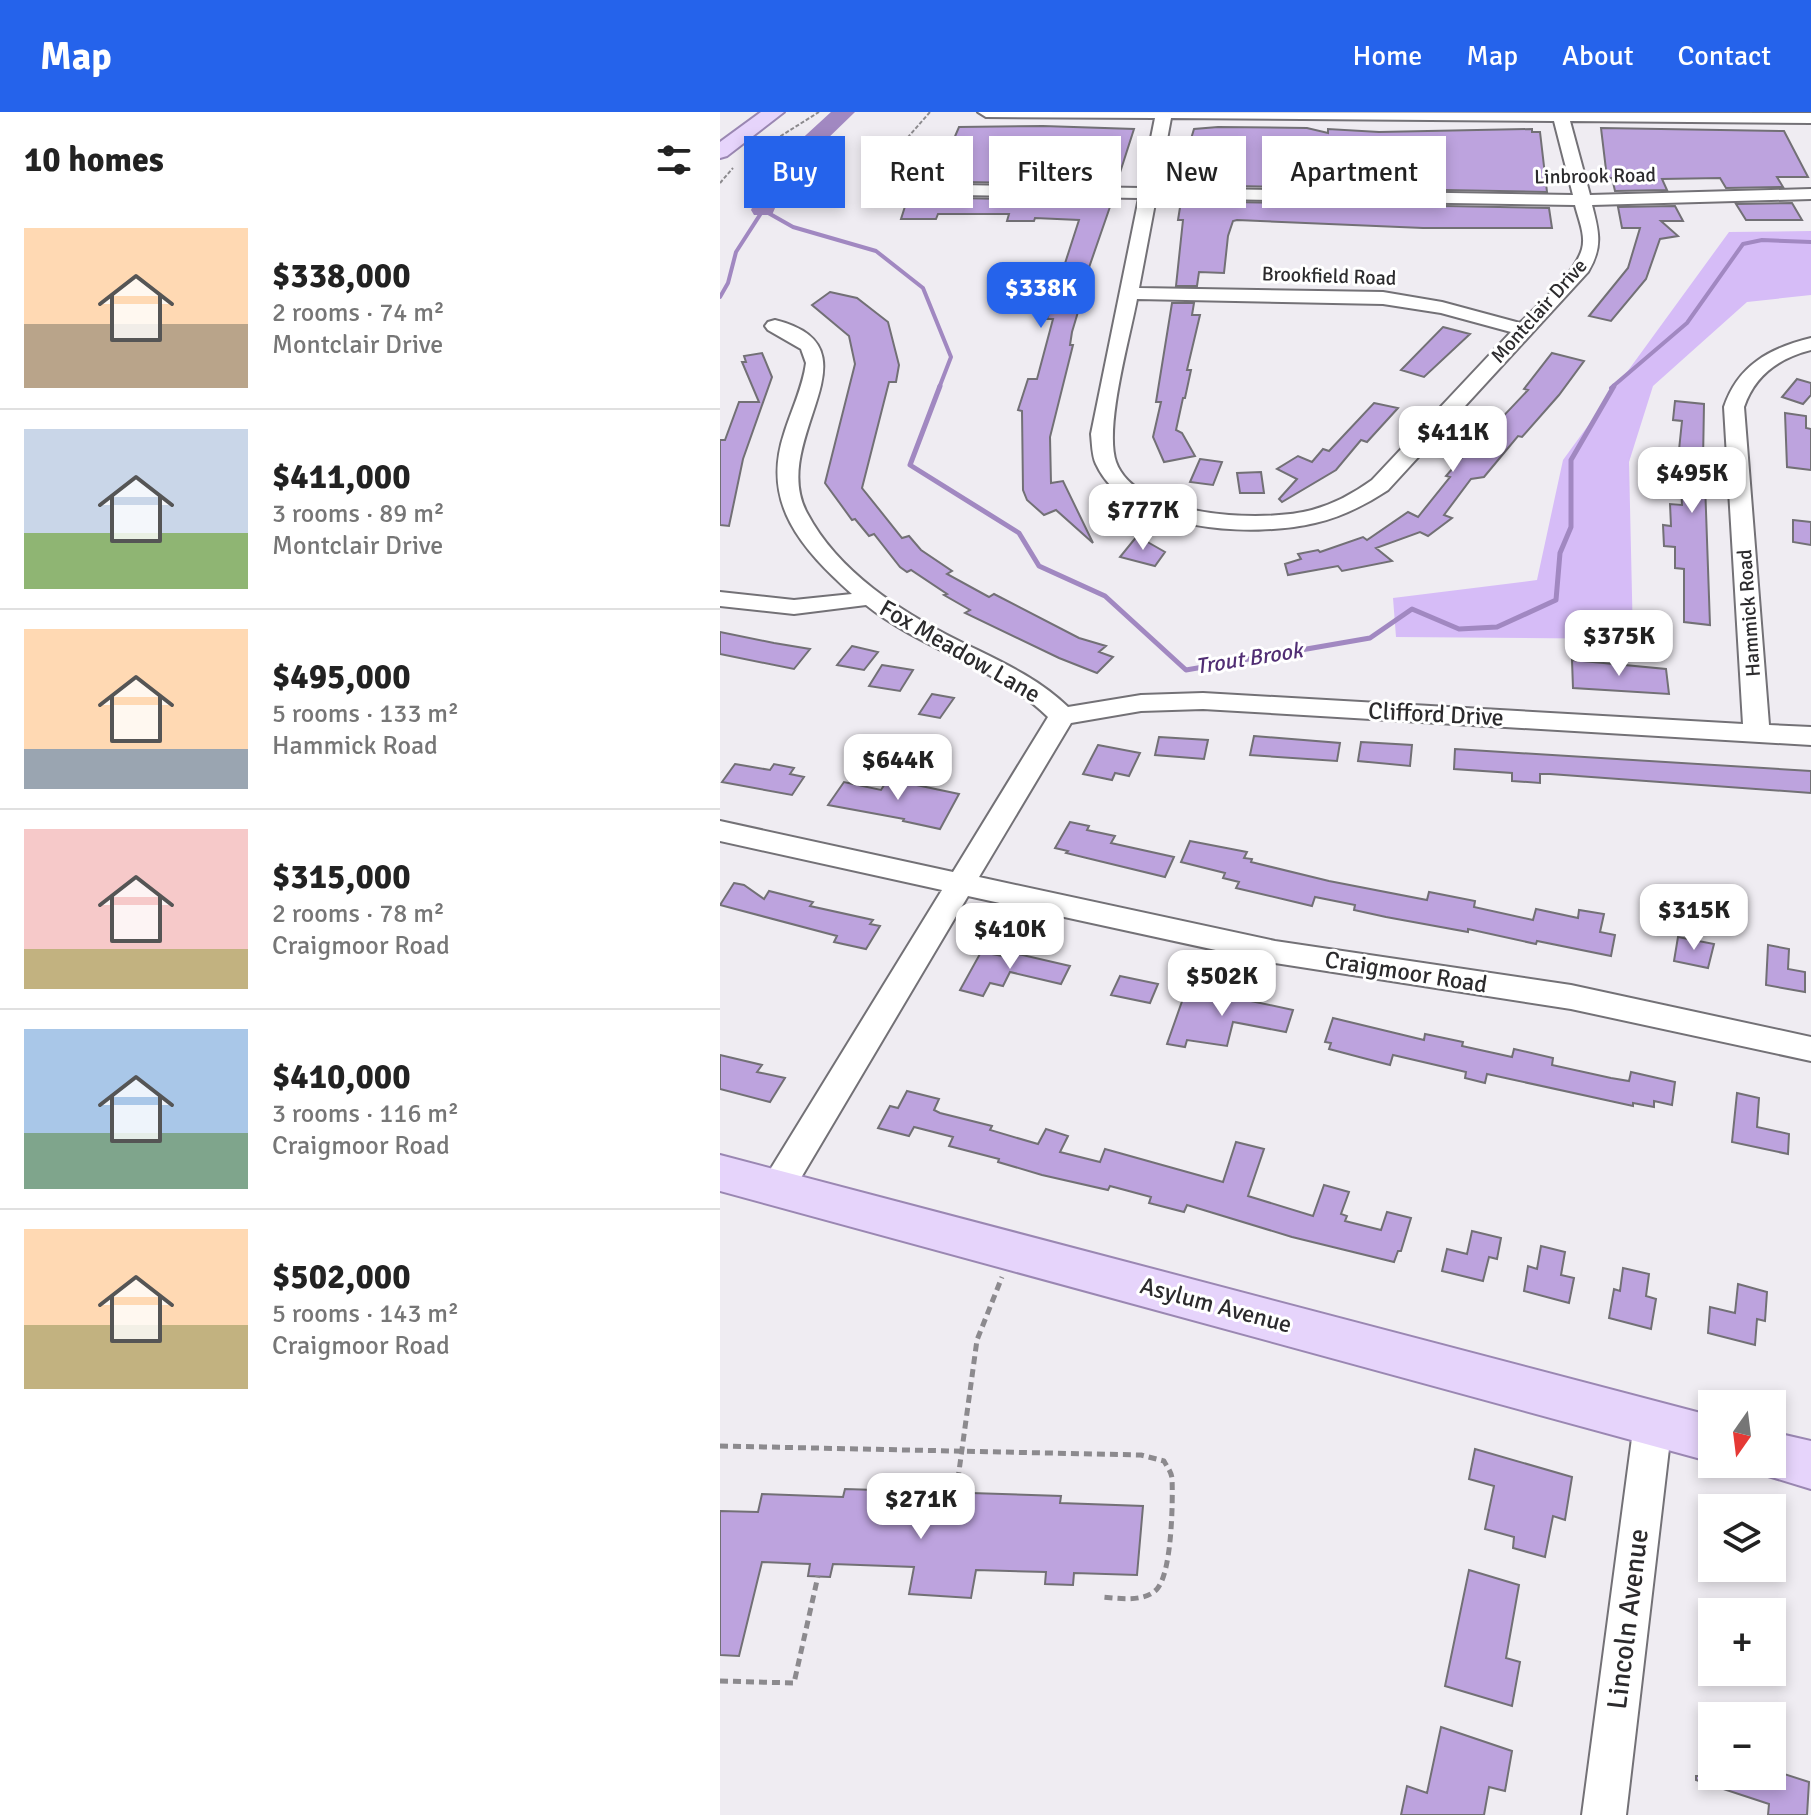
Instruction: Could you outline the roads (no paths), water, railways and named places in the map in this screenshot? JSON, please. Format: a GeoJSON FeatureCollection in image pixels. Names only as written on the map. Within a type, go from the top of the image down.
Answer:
{"type":"FeatureCollection","features":[{"type":"Feature","properties":{"kind":"main road"},"geometry":{"type":"LineString","coordinates":[[728,158],[774,112]]}},
{"type":"Feature","properties":{"kind":"main road","name":"Asylum Avenue"},"geometry":{"type":"LineString","coordinates":[[720,1173],[1698,1435]]}},
{"type":"Feature","properties":{"kind":"main road"},"geometry":{"type":"LineString","coordinates":[[1786,1459],[1811,1465]]}},
{"type":"Feature","properties":{"kind":"street"},"geometry":{"type":"LineString","coordinates":[[986,112],[1758,114],[1811,118]]}},
{"type":"Feature","properties":{"kind":"street","name":"Montclair Drive"},"geometry":{"type":"LineString","coordinates":[[1160,136],[1164,113]]}},
{"type":"Feature","properties":{"kind":"street","name":"Montclair Drive"},"geometry":{"type":"LineString","coordinates":[[1147,208],[1101,434],[1103,460],[1121,483],[1148,502],[1191,518],[1262,524],[1300,520],[1339,508],[1370,492],[1588,259],[1592,238],[1560,113]]}},
{"type":"Feature","properties":{"kind":"street","name":"Linbrook Road"},"geometry":{"type":"LineString","coordinates":[[973,189],[1137,193]]}},
{"type":"Feature","properties":{"kind":"street","name":"Linbrook Road"},"geometry":{"type":"LineString","coordinates":[[1246,195],[1580,200],[1811,194]]}},
{"type":"Feature","properties":{"kind":"street","name":"Brookfield Road"},"geometry":{"type":"LineString","coordinates":[[1129,293],[1383,298],[1442,308],[1524,330]]}},
{"type":"Feature","properties":{"kind":"street","name":"Fox Meadow Lane"},"geometry":{"type":"LineString","coordinates":[[775,326],[802,340],[815,357],[813,378],[785,467],[785,489],[814,540],[867,598],[940,642],[1025,683],[1062,716],[958,883],[777,1188]]}},
{"type":"Feature","properties":{"kind":"street","name":"Hammick Road"},"geometry":{"type":"LineString","coordinates":[[1757,733],[1734,407],[1738,390],[1762,363],[1781,353],[1811,344]]}},
{"type":"Feature","properties":{"kind":"street"},"geometry":{"type":"LineString","coordinates":[[720,599],[787,608],[820,608],[867,598]]}},
{"type":"Feature","properties":{"kind":"street","name":"Clifford Drive"},"geometry":{"type":"LineString","coordinates":[[1062,716],[1141,703],[1203,701],[1811,736]]}},
{"type":"Feature","properties":{"kind":"street","name":"Craigmoor Road"},"geometry":{"type":"LineString","coordinates":[[720,831],[1275,952],[1571,997],[1811,1049]]}},
{"type":"Feature","properties":{"kind":"street","name":"Lincoln Avenue"},"geometry":{"type":"LineString","coordinates":[[1604,1815],[1653,1423]]}},
{"type":"Feature","properties":{"kind":"waterway","name":"Trout Brook"},"geometry":{"type":"LineString","coordinates":[[763,210],[778,173],[844,112]]}},
{"type":"Feature","properties":{"kind":"waterway","name":"Trout Brook"},"geometry":{"type":"LineString","coordinates":[[720,297],[728,283],[736,252],[763,210],[793,227],[876,251],[923,288],[951,357],[939,388]]}},
{"type":"Feature","properties":{"kind":"waterway","name":"Trout Brook"},"geometry":{"type":"LineString","coordinates":[[1611,388],[1687,323],[1743,244],[1762,240],[1811,242]]}},
{"type":"Feature","properties":{"kind":"waterway","name":"Trout Brook"},"geometry":{"type":"LineString","coordinates":[[940,386],[910,465],[1019,533],[1039,566],[1105,596],[1186,670],[1370,638],[1412,609],[1459,629],[1497,627],[1556,600],[1560,553],[1571,527],[1571,460],[1614,386]]}}]}
